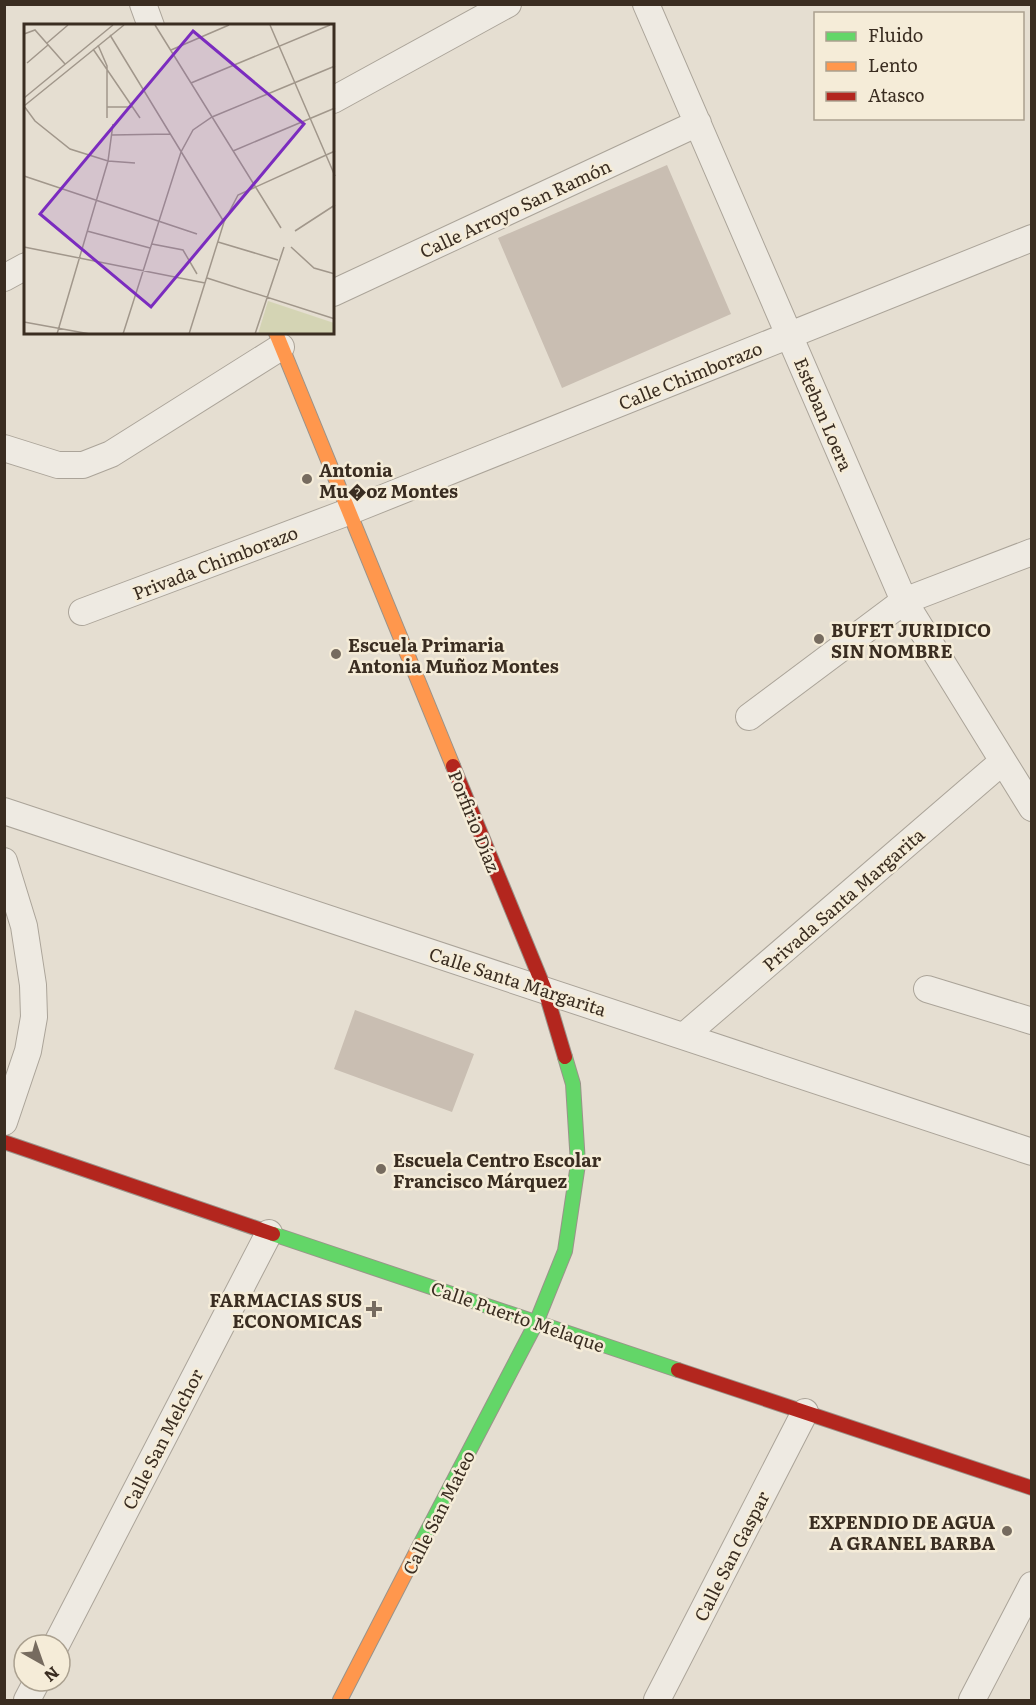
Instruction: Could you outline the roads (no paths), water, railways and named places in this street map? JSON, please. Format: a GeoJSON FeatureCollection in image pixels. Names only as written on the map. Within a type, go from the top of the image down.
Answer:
{"type":"FeatureCollection","features":[{"type":"Feature","properties":{"kind":"street"},"geometry":{"type":"LineString","coordinates":[[143,4],[150,24]]}},
{"type":"Feature","properties":{"kind":"street"},"geometry":{"type":"LineString","coordinates":[[334,99],[508,4]]}},
{"type":"Feature","properties":{"kind":"street","name":"Esteban Loera"},"geometry":{"type":"LineString","coordinates":[[646,4],[904,601],[1032,808]]}},
{"type":"Feature","properties":{"kind":"street","name":"Calle Arroyo San Ramón"},"geometry":{"type":"LineString","coordinates":[[334,293],[698,123]]}},
{"type":"Feature","properties":{"kind":"street","name":"Calle Chimborazo"},"geometry":{"type":"LineString","coordinates":[[348,512],[1032,238]]}},
{"type":"Feature","properties":{"kind":"street"},"geometry":{"type":"LineString","coordinates":[[4,278],[24,267]]}},
{"type":"Feature","properties":{"kind":"street"},"geometry":{"type":"LineString","coordinates":[[4,448],[58,465],[83,465],[111,454],[279,340]]}},
{"type":"Feature","properties":{"kind":"street","name":"Porfirio Díaz"},"geometry":{"type":"LineString","coordinates":[[279,340],[545,990],[573,1084],[578,1164],[565,1251],[536,1323]]}},
{"type":"Feature","properties":{"kind":"street","name":"Privada Chimborazo"},"geometry":{"type":"LineString","coordinates":[[82,612],[348,512]]}},
{"type":"Feature","properties":{"kind":"street"},"geometry":{"type":"LineString","coordinates":[[749,717],[904,601],[1032,552]]}},
{"type":"Feature","properties":{"kind":"street","name":"Privada Santa Margarita"},"geometry":{"type":"LineString","coordinates":[[684,1036],[1002,762]]}},
{"type":"Feature","properties":{"kind":"street","name":"Calle Santa Margarita"},"geometry":{"type":"LineString","coordinates":[[4,811],[1032,1152]]}},
{"type":"Feature","properties":{"kind":"street"},"geometry":{"type":"LineString","coordinates":[[4,861],[24,926],[33,985],[34,1017],[28,1051],[4,1122]]}},
{"type":"Feature","properties":{"kind":"street"},"geometry":{"type":"LineString","coordinates":[[927,989],[1026,1013]]}},
{"type":"Feature","properties":{"kind":"street","name":"Calle Puerto Melaque"},"geometry":{"type":"LineString","coordinates":[[4,1142],[536,1323],[1032,1488]]}},
{"type":"Feature","properties":{"kind":"street","name":"Calle San Melchor"},"geometry":{"type":"LineString","coordinates":[[62,1633],[269,1233]]}},
{"type":"Feature","properties":{"kind":"street","name":"Calle San Mateo"},"geometry":{"type":"LineString","coordinates":[[340,1701],[536,1323]]}},
{"type":"Feature","properties":{"kind":"street","name":"Calle San Gaspar"},"geometry":{"type":"LineString","coordinates":[[657,1701],[805,1412]]}},
{"type":"Feature","properties":{"kind":"street"},"geometry":{"type":"LineString","coordinates":[[972,1701],[1032,1585]]}},
{"type":"Feature","properties":{"kind":"place","name":"Antonia Mu�oz Montes"},"geometry":{"type":"Point","coordinates":[307,479]}},
{"type":"Feature","properties":{"kind":"place","name":"BUFET JURIDICO SIN NOMBRE"},"geometry":{"type":"Point","coordinates":[819,639]}},
{"type":"Feature","properties":{"kind":"place","name":"Escuela Primaria Antonia Muñoz Montes"},"geometry":{"type":"Point","coordinates":[336,654]}},
{"type":"Feature","properties":{"kind":"place","name":"Escuela Centro Escolar Francisco Márquez"},"geometry":{"type":"Point","coordinates":[381,1169]}},
{"type":"Feature","properties":{"kind":"place","name":"FARMACIAS SUS ECONOMICAS"},"geometry":{"type":"Point","coordinates":[374,1309]}},
{"type":"Feature","properties":{"kind":"place","name":"EXPENDIO DE AGUA A GRANEL BARBA"},"geometry":{"type":"Point","coordinates":[1007,1531]}}]}
